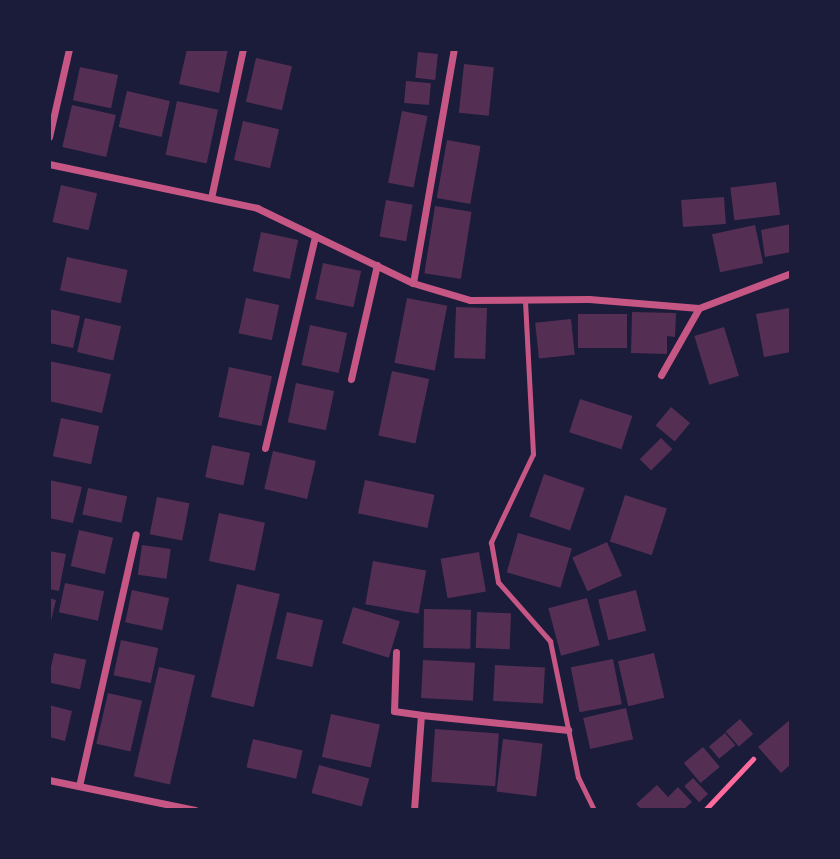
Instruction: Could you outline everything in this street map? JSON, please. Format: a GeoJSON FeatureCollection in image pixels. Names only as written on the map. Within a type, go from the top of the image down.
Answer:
{"type":"FeatureCollection","features":[{"type":"Feature","properties":{"kind":"street"},"geometry":{"type":"LineString","coordinates":[[49,137],[69,49]]}},
{"type":"Feature","properties":{"kind":"street"},"geometry":{"type":"LineString","coordinates":[[211,198],[243,49]]}},
{"type":"Feature","properties":{"kind":"street"},"geometry":{"type":"LineString","coordinates":[[413,283],[454,49]]}},
{"type":"Feature","properties":{"kind":"street"},"geometry":{"type":"LineString","coordinates":[[49,164],[257,208],[413,283],[470,300],[589,299],[699,307],[791,273]]}},
{"type":"Feature","properties":{"kind":"street"},"geometry":{"type":"LineString","coordinates":[[265,448],[315,236]]}},
{"type":"Feature","properties":{"kind":"street"},"geometry":{"type":"LineString","coordinates":[[351,379],[377,265]]}},
{"type":"Feature","properties":{"kind":"street"},"geometry":{"type":"LineString","coordinates":[[661,375],[699,307]]}},
{"type":"Feature","properties":{"kind":"street"},"geometry":{"type":"LineString","coordinates":[[79,786],[136,534]]}},
{"type":"Feature","properties":{"kind":"street"},"geometry":{"type":"LineString","coordinates":[[396,652],[394,711],[568,730]]}},
{"type":"Feature","properties":{"kind":"street"},"geometry":{"type":"LineString","coordinates":[[414,810],[421,715]]}},
{"type":"Feature","properties":{"kind":"street"},"geometry":{"type":"LineString","coordinates":[[49,780],[195,810]]}},
{"type":"Feature","properties":{"kind":"lane"},"geometry":{"type":"LineString","coordinates":[[525,300],[533,454],[491,542],[498,582],[551,641],[579,777],[593,810]]}},
{"type":"Feature","properties":{"kind":"path"},"geometry":{"type":"LineString","coordinates":[[705,810],[753,759]]}},
{"type":"Feature","properties":{"kind":"building"},"geometry":{"type":"Polygon","coordinates":[[[187,49],[228,49],[219,93],[179,84],[187,49]]]}},
{"type":"Feature","properties":{"kind":"building"},"geometry":{"type":"Polygon","coordinates":[[[418,52],[438,54],[435,80],[415,78],[418,52]]]}},
{"type":"Feature","properties":{"kind":"building"},"geometry":{"type":"Polygon","coordinates":[[[256,58],[292,66],[282,110],[246,102],[256,58]]]}},
{"type":"Feature","properties":{"kind":"building"},"geometry":{"type":"Polygon","coordinates":[[[464,64],[494,67],[489,116],[459,113],[464,64]]]}},
{"type":"Feature","properties":{"kind":"building"},"geometry":{"type":"Polygon","coordinates":[[[80,67],[118,75],[111,108],[73,100],[80,67]]]}},
{"type":"Feature","properties":{"kind":"building"},"geometry":{"type":"Polygon","coordinates":[[[406,81],[431,83],[429,105],[404,103],[406,81]]]}},
{"type":"Feature","properties":{"kind":"building"},"geometry":{"type":"Polygon","coordinates":[[[127,91],[170,101],[162,137],[119,127],[127,91]]]}},
{"type":"Feature","properties":{"kind":"building"},"geometry":{"type":"Polygon","coordinates":[[[177,101],[218,110],[207,164],[166,155],[177,101]]]}},
{"type":"Feature","properties":{"kind":"building"},"geometry":{"type":"Polygon","coordinates":[[[72,105],[116,115],[106,157],[62,147],[72,105]]]}},
{"type":"Feature","properties":{"kind":"building"},"geometry":{"type":"Polygon","coordinates":[[[402,111],[428,116],[414,188],[388,183],[402,111]]]}},
{"type":"Feature","properties":{"kind":"building"},"geometry":{"type":"Polygon","coordinates":[[[243,121],[279,129],[270,168],[234,160],[243,121]]]}},
{"type":"Feature","properties":{"kind":"building"},"geometry":{"type":"Polygon","coordinates":[[[447,140],[480,146],[470,204],[437,198],[447,140]]]}},
{"type":"Feature","properties":{"kind":"building"},"geometry":{"type":"Polygon","coordinates":[[[776,182],[780,215],[734,220],[730,188],[776,182]]]}},
{"type":"Feature","properties":{"kind":"building"},"geometry":{"type":"Polygon","coordinates":[[[61,185],[97,193],[89,230],[52,222],[61,185]]]}},
{"type":"Feature","properties":{"kind":"building"},"geometry":{"type":"Polygon","coordinates":[[[724,197],[726,224],[683,227],[681,200],[724,197]]]}},
{"type":"Feature","properties":{"kind":"building"},"geometry":{"type":"Polygon","coordinates":[[[386,200],[413,205],[406,241],[380,236],[386,200]]]}},
{"type":"Feature","properties":{"kind":"building"},"geometry":{"type":"Polygon","coordinates":[[[435,206],[472,212],[461,279],[424,273],[435,206]]]}},
{"type":"Feature","properties":{"kind":"building"},"geometry":{"type":"Polygon","coordinates":[[[791,224],[791,252],[765,257],[761,230],[791,224]]]}},
{"type":"Feature","properties":{"kind":"building"},"geometry":{"type":"Polygon","coordinates":[[[755,225],[763,263],[720,272],[712,234],[755,225]]]}},
{"type":"Feature","properties":{"kind":"building"},"geometry":{"type":"Polygon","coordinates":[[[261,232],[298,240],[290,279],[253,271],[261,232]]]}},
{"type":"Feature","properties":{"kind":"building"},"geometry":{"type":"Polygon","coordinates":[[[67,257],[128,270],[121,303],[60,290],[67,257]]]}},
{"type":"Feature","properties":{"kind":"building"},"geometry":{"type":"Polygon","coordinates":[[[323,263],[361,271],[353,307],[315,299],[323,263]]]}},
{"type":"Feature","properties":{"kind":"building"},"geometry":{"type":"Polygon","coordinates":[[[246,298],[279,305],[272,340],[239,333],[246,298]]]}},
{"type":"Feature","properties":{"kind":"building"},"geometry":{"type":"Polygon","coordinates":[[[407,298],[447,306],[435,371],[394,363],[407,298]]]}},
{"type":"Feature","properties":{"kind":"building"},"geometry":{"type":"Polygon","coordinates":[[[456,307],[487,308],[485,359],[454,358],[456,307]]]}},
{"type":"Feature","properties":{"kind":"building"},"geometry":{"type":"Polygon","coordinates":[[[789,308],[791,352],[764,357],[756,314],[789,308]]]}},
{"type":"Feature","properties":{"kind":"building"},"geometry":{"type":"Polygon","coordinates":[[[49,309],[80,316],[73,348],[49,343],[49,309]]]}},
{"type":"Feature","properties":{"kind":"building"},"geometry":{"type":"Polygon","coordinates":[[[632,312],[676,313],[675,337],[667,336],[667,354],[631,353],[632,312]]]}},
{"type":"Feature","properties":{"kind":"building"},"geometry":{"type":"Polygon","coordinates":[[[578,314],[627,314],[627,348],[578,348],[578,314]]]}},
{"type":"Feature","properties":{"kind":"building"},"geometry":{"type":"Polygon","coordinates":[[[85,318],[121,326],[113,360],[77,352],[85,318]]]}},
{"type":"Feature","properties":{"kind":"building"},"geometry":{"type":"Polygon","coordinates":[[[571,319],[575,355],[539,359],[535,323],[571,319]]]}},
{"type":"Feature","properties":{"kind":"building"},"geometry":{"type":"Polygon","coordinates":[[[310,325],[347,333],[339,373],[301,365],[310,325]]]}},
{"type":"Feature","properties":{"kind":"building"},"geometry":{"type":"Polygon","coordinates":[[[724,327],[739,376],[709,385],[694,336],[724,327]]]}},
{"type":"Feature","properties":{"kind":"building"},"geometry":{"type":"Polygon","coordinates":[[[49,361],[111,374],[102,413],[49,401],[49,361]]]}},
{"type":"Feature","properties":{"kind":"building"},"geometry":{"type":"Polygon","coordinates":[[[229,367],[272,376],[261,426],[218,417],[229,367]]]}},
{"type":"Feature","properties":{"kind":"building"},"geometry":{"type":"Polygon","coordinates":[[[392,371],[429,379],[415,443],[378,436],[392,371]]]}},
{"type":"Feature","properties":{"kind":"building"},"geometry":{"type":"Polygon","coordinates":[[[296,383],[334,391],[326,430],[288,422],[296,383]]]}},
{"type":"Feature","properties":{"kind":"building"},"geometry":{"type":"Polygon","coordinates":[[[580,399],[632,416],[621,449],[569,432],[580,399]]]}},
{"type":"Feature","properties":{"kind":"building"},"geometry":{"type":"Polygon","coordinates":[[[671,407],[690,423],[675,441],[656,425],[671,407]]]}},
{"type":"Feature","properties":{"kind":"building"},"geometry":{"type":"Polygon","coordinates":[[[61,418],[99,426],[91,464],[53,456],[61,418]]]}},
{"type":"Feature","properties":{"kind":"building"},"geometry":{"type":"Polygon","coordinates":[[[661,438],[672,449],[651,471],[640,459],[661,438]]]}},
{"type":"Feature","properties":{"kind":"building"},"geometry":{"type":"Polygon","coordinates":[[[212,445],[250,453],[243,485],[205,477],[212,445]]]}},
{"type":"Feature","properties":{"kind":"building"},"geometry":{"type":"Polygon","coordinates":[[[273,451],[316,461],[307,499],[264,489],[273,451]]]}},
{"type":"Feature","properties":{"kind":"building"},"geometry":{"type":"Polygon","coordinates":[[[544,474],[585,488],[570,531],[529,517],[544,474]]]}},
{"type":"Feature","properties":{"kind":"building"},"geometry":{"type":"Polygon","coordinates":[[[49,480],[82,487],[73,523],[49,518],[49,480]]]}},
{"type":"Feature","properties":{"kind":"building"},"geometry":{"type":"Polygon","coordinates":[[[365,480],[434,495],[427,528],[358,513],[365,480]]]}},
{"type":"Feature","properties":{"kind":"building"},"geometry":{"type":"Polygon","coordinates":[[[88,488],[127,496],[122,523],[82,514],[88,488]]]}},
{"type":"Feature","properties":{"kind":"building"},"geometry":{"type":"Polygon","coordinates":[[[625,495],[667,509],[652,555],[610,542],[625,495]]]}},
{"type":"Feature","properties":{"kind":"building"},"geometry":{"type":"Polygon","coordinates":[[[157,497],[189,503],[182,541],[150,534],[157,497]]]}},
{"type":"Feature","properties":{"kind":"building"},"geometry":{"type":"Polygon","coordinates":[[[219,513],[265,523],[255,571],[209,561],[219,513]]]}},
{"type":"Feature","properties":{"kind":"building"},"geometry":{"type":"Polygon","coordinates":[[[79,530],[113,538],[105,574],[71,566],[79,530]]]}},
{"type":"Feature","properties":{"kind":"building"},"geometry":{"type":"Polygon","coordinates":[[[518,533],[572,548],[561,588],[507,572],[518,533]]]}},
{"type":"Feature","properties":{"kind":"building"},"geometry":{"type":"Polygon","coordinates":[[[607,542],[622,576],[587,591],[572,557],[607,542]]]}},
{"type":"Feature","properties":{"kind":"building"},"geometry":{"type":"Polygon","coordinates":[[[142,545],[171,549],[167,579],[138,575],[142,545]]]}},
{"type":"Feature","properties":{"kind":"building"},"geometry":{"type":"Polygon","coordinates":[[[49,551],[66,554],[59,591],[49,589],[49,551]]]}},
{"type":"Feature","properties":{"kind":"building"},"geometry":{"type":"Polygon","coordinates":[[[479,552],[486,591],[448,598],[441,559],[479,552]]]}},
{"type":"Feature","properties":{"kind":"building"},"geometry":{"type":"Polygon","coordinates":[[[373,561],[426,570],[419,614],[365,604],[373,561]]]}},
{"type":"Feature","properties":{"kind":"building"},"geometry":{"type":"Polygon","coordinates":[[[65,583],[104,591],[98,621],[59,612],[65,583]]]}},
{"type":"Feature","properties":{"kind":"building"},"geometry":{"type":"Polygon","coordinates":[[[237,584],[280,594],[254,707],[211,697],[237,584]]]}},
{"type":"Feature","properties":{"kind":"building"},"geometry":{"type":"Polygon","coordinates":[[[132,590],[169,598],[162,630],[125,622],[132,590]]]}},
{"type":"Feature","properties":{"kind":"building"},"geometry":{"type":"Polygon","coordinates":[[[636,590],[646,631],[608,640],[598,599],[636,590]]]}},
{"type":"Feature","properties":{"kind":"building"},"geometry":{"type":"Polygon","coordinates":[[[49,598],[56,600],[50,625],[49,625],[49,598]]]}},
{"type":"Feature","properties":{"kind":"building"},"geometry":{"type":"Polygon","coordinates":[[[587,598],[600,645],[561,656],[548,608],[587,598]]]}},
{"type":"Feature","properties":{"kind":"building"},"geometry":{"type":"Polygon","coordinates":[[[353,607],[400,621],[389,658],[342,643],[353,607]]]}},
{"type":"Feature","properties":{"kind":"building"},"geometry":{"type":"Polygon","coordinates":[[[424,609],[471,610],[470,649],[423,648],[424,609]]]}},
{"type":"Feature","properties":{"kind":"building"},"geometry":{"type":"Polygon","coordinates":[[[287,612],[323,620],[312,667],[276,659],[287,612]]]}},
{"type":"Feature","properties":{"kind":"building"},"geometry":{"type":"Polygon","coordinates":[[[477,612],[511,613],[510,649],[476,648],[477,612]]]}},
{"type":"Feature","properties":{"kind":"building"},"geometry":{"type":"Polygon","coordinates":[[[121,640],[158,648],[151,683],[114,675],[121,640]]]}},
{"type":"Feature","properties":{"kind":"building"},"geometry":{"type":"Polygon","coordinates":[[[54,653],[86,660],[80,689],[49,683],[54,653]]]}},
{"type":"Feature","properties":{"kind":"building"},"geometry":{"type":"Polygon","coordinates":[[[654,653],[664,698],[628,706],[618,661],[654,653]]]}},
{"type":"Feature","properties":{"kind":"building"},"geometry":{"type":"Polygon","coordinates":[[[613,659],[622,704],[580,712],[571,667],[613,659]]]}},
{"type":"Feature","properties":{"kind":"building"},"geometry":{"type":"Polygon","coordinates":[[[423,660],[475,663],[473,701],[421,698],[423,660]]]}},
{"type":"Feature","properties":{"kind":"building"},"geometry":{"type":"Polygon","coordinates":[[[495,665],[545,668],[543,704],[493,701],[495,665]]]}},
{"type":"Feature","properties":{"kind":"building"},"geometry":{"type":"Polygon","coordinates":[[[159,667],[195,675],[170,784],[134,776],[159,667]]]}},
{"type":"Feature","properties":{"kind":"building"},"geometry":{"type":"Polygon","coordinates":[[[108,693],[142,701],[130,752],[96,744],[108,693]]]}},
{"type":"Feature","properties":{"kind":"building"},"geometry":{"type":"Polygon","coordinates":[[[49,705],[72,711],[65,741],[49,737],[49,705]]]}},
{"type":"Feature","properties":{"kind":"building"},"geometry":{"type":"Polygon","coordinates":[[[626,708],[633,739],[590,749],[583,718],[626,708]]]}},
{"type":"Feature","properties":{"kind":"building"},"geometry":{"type":"Polygon","coordinates":[[[331,714],[380,724],[371,767],[322,757],[331,714]]]}},
{"type":"Feature","properties":{"kind":"building"},"geometry":{"type":"Polygon","coordinates":[[[740,719],[753,734],[739,747],[726,731],[740,719]]]}},
{"type":"Feature","properties":{"kind":"building"},"geometry":{"type":"Polygon","coordinates":[[[791,719],[791,764],[781,773],[758,747],[791,719]]]}},
{"type":"Feature","properties":{"kind":"building"},"geometry":{"type":"Polygon","coordinates":[[[435,729],[499,733],[495,786],[431,782],[435,729]]]}},
{"type":"Feature","properties":{"kind":"building"},"geometry":{"type":"Polygon","coordinates":[[[725,733],[735,745],[719,759],[709,746],[725,733]]]}},
{"type":"Feature","properties":{"kind":"building"},"geometry":{"type":"Polygon","coordinates":[[[253,739],[303,750],[296,779],[246,767],[253,739]]]}},
{"type":"Feature","properties":{"kind":"building"},"geometry":{"type":"Polygon","coordinates":[[[503,739],[543,744],[536,796],[497,792],[503,739]]]}},
{"type":"Feature","properties":{"kind":"building"},"geometry":{"type":"Polygon","coordinates":[[[703,747],[720,767],[701,783],[684,763],[703,747]]]}},
{"type":"Feature","properties":{"kind":"building"},"geometry":{"type":"Polygon","coordinates":[[[319,765],[369,778],[362,806],[311,793],[319,765]]]}},
{"type":"Feature","properties":{"kind":"building"},"geometry":{"type":"Polygon","coordinates":[[[693,778],[708,794],[699,802],[684,786],[693,778]]]}},
{"type":"Feature","properties":{"kind":"building"},"geometry":{"type":"Polygon","coordinates":[[[657,785],[668,797],[678,787],[692,802],[683,810],[642,810],[636,804],[657,785]]]}}]}
